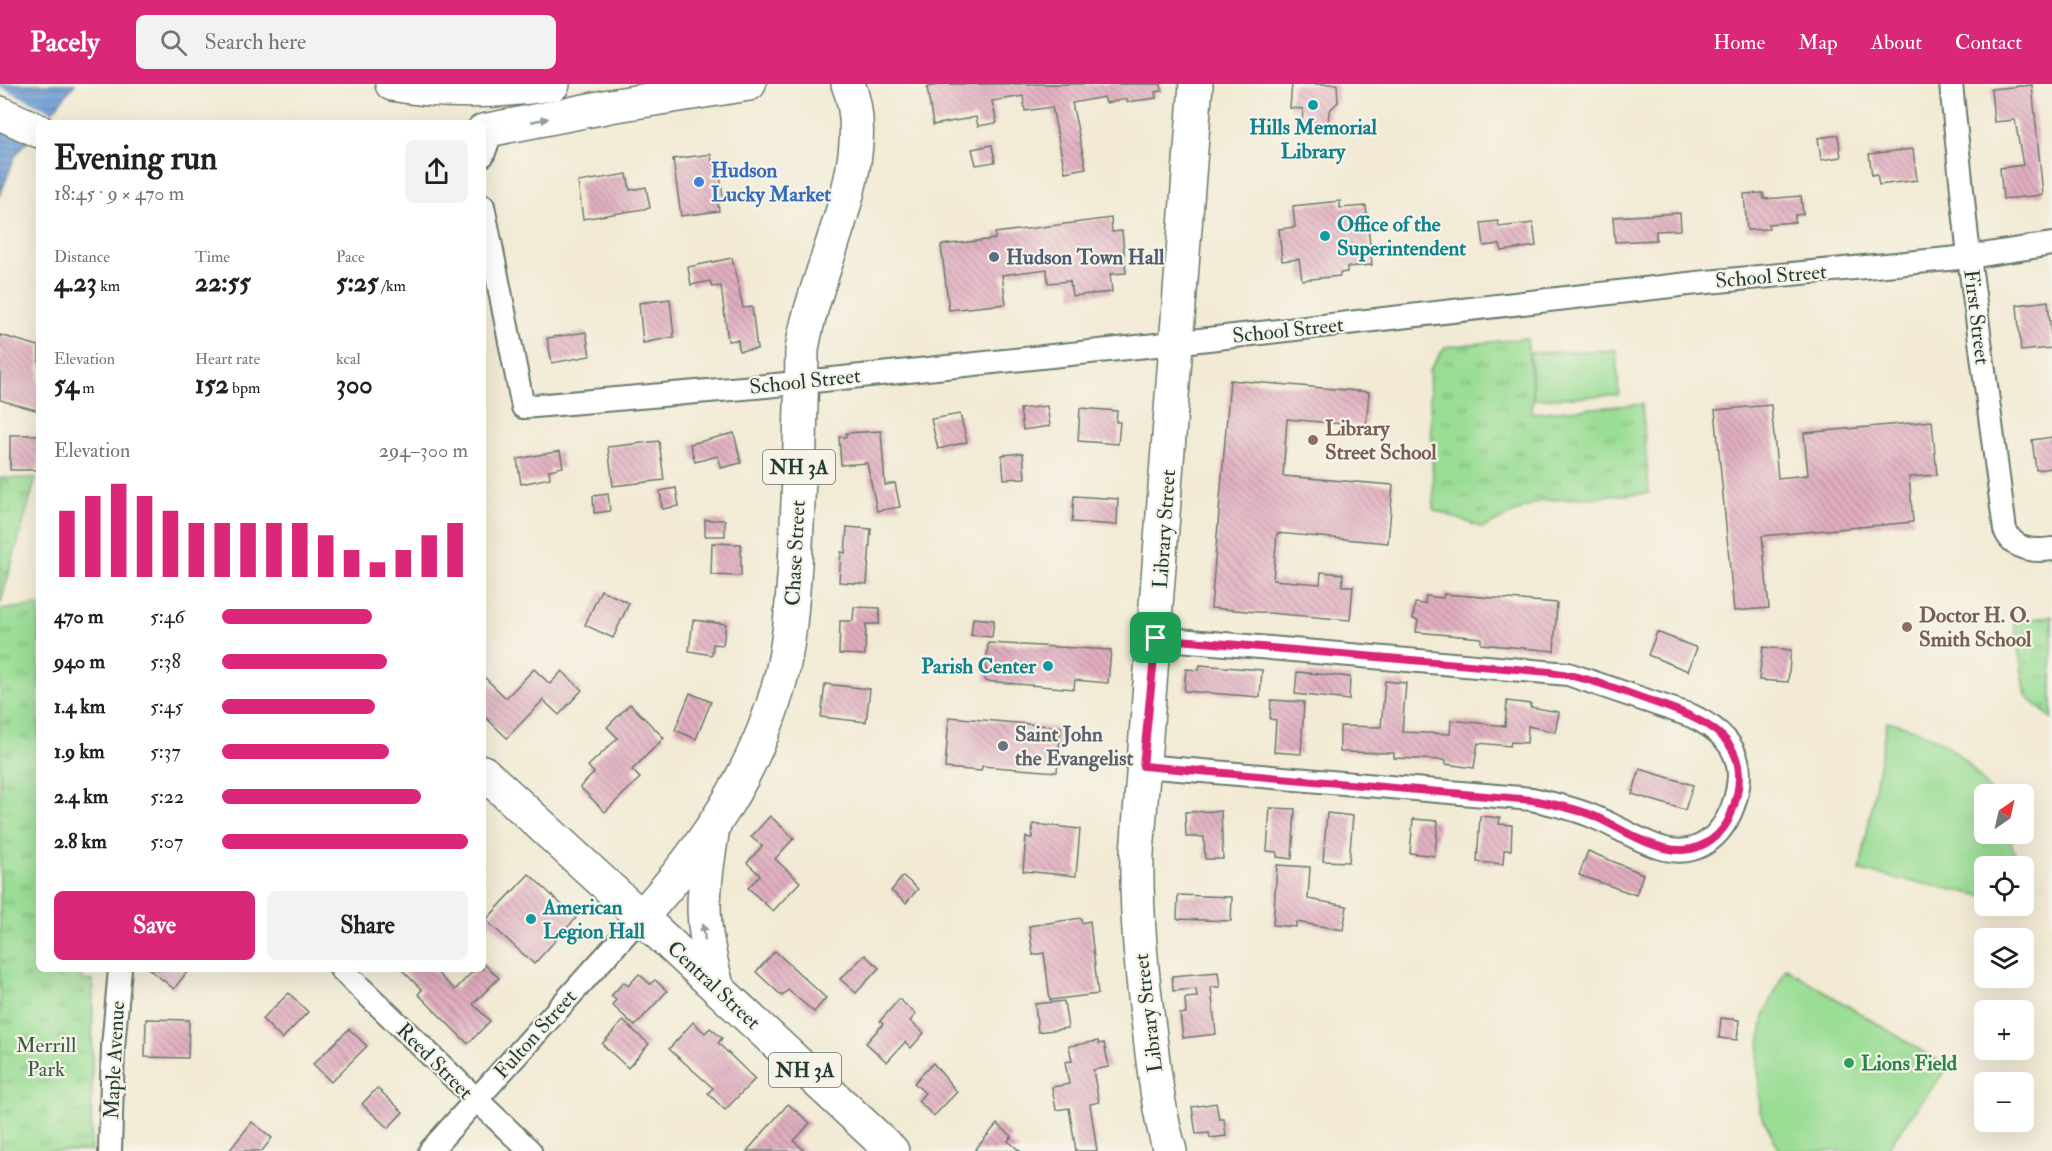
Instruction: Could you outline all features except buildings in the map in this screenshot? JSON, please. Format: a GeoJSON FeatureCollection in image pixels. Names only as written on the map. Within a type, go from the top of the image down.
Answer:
{"type":"FeatureCollection","features":[{"type":"Feature","properties":{"kind":"main road"},"geometry":{"type":"LineString","coordinates":[[392,84],[452,90],[553,84]]}},
{"type":"Feature","properties":{"kind":"main road"},"geometry":{"type":"LineString","coordinates":[[486,138],[610,106],[749,84]]}},
{"type":"Feature","properties":{"kind":"main road","name":"Library Street"},"geometry":{"type":"LineString","coordinates":[[1170,1151],[1153,1069],[1138,925],[1137,853],[1156,638],[1196,84]]}},
{"type":"Feature","properties":{"kind":"main road","name":"Chase Street"},"geometry":{"type":"LineString","coordinates":[[641,917],[713,828],[757,747],[780,680],[788,645],[797,529],[801,382],[806,323],[841,216],[853,165],[856,140],[854,89]]}},
{"type":"Feature","properties":{"kind":"main road"},"geometry":{"type":"LineString","coordinates":[[0,113],[36,130]]}},
{"type":"Feature","properties":{"kind":"main road","name":"Central Street"},"geometry":{"type":"LineString","coordinates":[[486,775],[892,1151]]}},
{"type":"Feature","properties":{"kind":"main road","name":"NH 3A"},"geometry":{"type":"LineString","coordinates":[[713,828],[703,884],[702,912],[705,940],[718,989]]}},
{"type":"Feature","properties":{"kind":"street","name":"First Street"},"geometry":{"type":"LineString","coordinates":[[1951,84],[1969,257],[2005,530],[2017,545],[2029,550],[2052,549]]}},
{"type":"Feature","properties":{"kind":"street","name":"School Street"},"geometry":{"type":"LineString","coordinates":[[486,221],[523,407],[801,382],[1178,342],[1697,283],[1969,257],[2052,244]]}},
{"type":"Feature","properties":{"kind":"street"},"geometry":{"type":"LineString","coordinates":[[1143,766],[1532,800],[1592,816],[1666,849],[1684,850],[1701,846],[1716,836],[1728,822],[1736,796],[1739,768],[1734,750],[1724,736],[1692,716],[1585,678],[1550,672],[1156,638]]}},
{"type":"Feature","properties":{"kind":"street","name":"Fulton Street"},"geometry":{"type":"LineString","coordinates":[[430,1151],[641,917]]}},
{"type":"Feature","properties":{"kind":"street","name":"Maple Avenue"},"geometry":{"type":"LineString","coordinates":[[110,1151],[113,1047],[120,972]]}},
{"type":"Feature","properties":{"kind":"street","name":"Reed Street"},"geometry":{"type":"LineString","coordinates":[[344,972],[530,1151]]}},
{"type":"Feature","properties":{"kind":"green space"},"geometry":{"type":"Polygon","coordinates":[[[1527,338],[1533,394],[1532,413],[1642,404],[1649,493],[1539,501],[1483,528],[1434,510],[1429,371],[1445,347],[1527,338]]]}},
{"type":"Feature","properties":{"kind":"green space"},"geometry":{"type":"Polygon","coordinates":[[[1616,350],[1619,395],[1534,399],[1530,353],[1616,350]]]}},
{"type":"Feature","properties":{"kind":"green space"},"geometry":{"type":"Polygon","coordinates":[[[0,478],[36,478],[0,605],[0,478]]]}},
{"type":"Feature","properties":{"kind":"green space","name":"Merrill Park"},"geometry":{"type":"Polygon","coordinates":[[[36,605],[36,972],[82,972],[81,980],[93,981],[91,1151],[0,1151],[0,610],[36,605]]]}},
{"type":"Feature","properties":{"kind":"green space"},"geometry":{"type":"Polygon","coordinates":[[[2052,616],[2052,719],[2026,696],[2014,622],[2052,616]]]}},
{"type":"Feature","properties":{"kind":"green space"},"geometry":{"type":"Polygon","coordinates":[[[1887,721],[1920,731],[1934,738],[1959,755],[1970,766],[1984,784],[1974,784],[1974,844],[2012,844],[2015,856],[1974,856],[1974,894],[1860,871],[1887,721]]]}},
{"type":"Feature","properties":{"kind":"green space","name":"Lions Field"},"geometry":{"type":"Polygon","coordinates":[[[1786,968],[1948,1067],[1885,1151],[1780,1151],[1760,1112],[1758,1058],[1764,1016],[1786,968]]]}},
{"type":"Feature","properties":{"kind":"water"},"geometry":{"type":"Polygon","coordinates":[[[0,84],[75,84],[45,120],[36,120],[36,131],[15,156],[0,196],[0,84]]]}},
{"type":"Feature","properties":{"kind":"pier"},"geometry":{"type":"Polygon","coordinates":[[[0,87],[55,113],[49,120],[36,120],[36,123],[0,125],[0,87]]]}},
{"type":"Feature","properties":{"kind":"place","name":"Hills Memorial Library"},"geometry":{"type":"Point","coordinates":[1313,105]}},
{"type":"Feature","properties":{"kind":"place","name":"Hudson Lucky Market"},"geometry":{"type":"Point","coordinates":[699,182]}},
{"type":"Feature","properties":{"kind":"place","name":"Office of the Superintendent"},"geometry":{"type":"Point","coordinates":[1325,236]}},
{"type":"Feature","properties":{"kind":"place","name":"Hudson Town Hall"},"geometry":{"type":"Point","coordinates":[994,257]}},
{"type":"Feature","properties":{"kind":"place","name":"Library Street School"},"geometry":{"type":"Point","coordinates":[1313,440]}},
{"type":"Feature","properties":{"kind":"place","name":"Doctor H. O. Smith School"},"geometry":{"type":"Point","coordinates":[1907,627]}},
{"type":"Feature","properties":{"kind":"place","name":"Parish Center"},"geometry":{"type":"Point","coordinates":[1048,666]}},
{"type":"Feature","properties":{"kind":"place","name":"Saint John the Evangelist"},"geometry":{"type":"Point","coordinates":[1003,746]}},
{"type":"Feature","properties":{"kind":"place","name":"American Legion Hall"},"geometry":{"type":"Point","coordinates":[531,919]}},
{"type":"Feature","properties":{"kind":"place","name":"Lions Field"},"geometry":{"type":"Point","coordinates":[1849,1063]}},
{"type":"Feature","properties":{"kind":"route"},"geometry":{"type":"LineString","coordinates":[[1156,638],[1550,672],[1585,678],[1692,716],[1710,724],[1724,736],[1734,750],[1739,768],[1733,810],[1728,822],[1716,836],[1701,846],[1684,850],[1666,849],[1592,816],[1532,800],[1143,766],[1156,638]]}}]}
